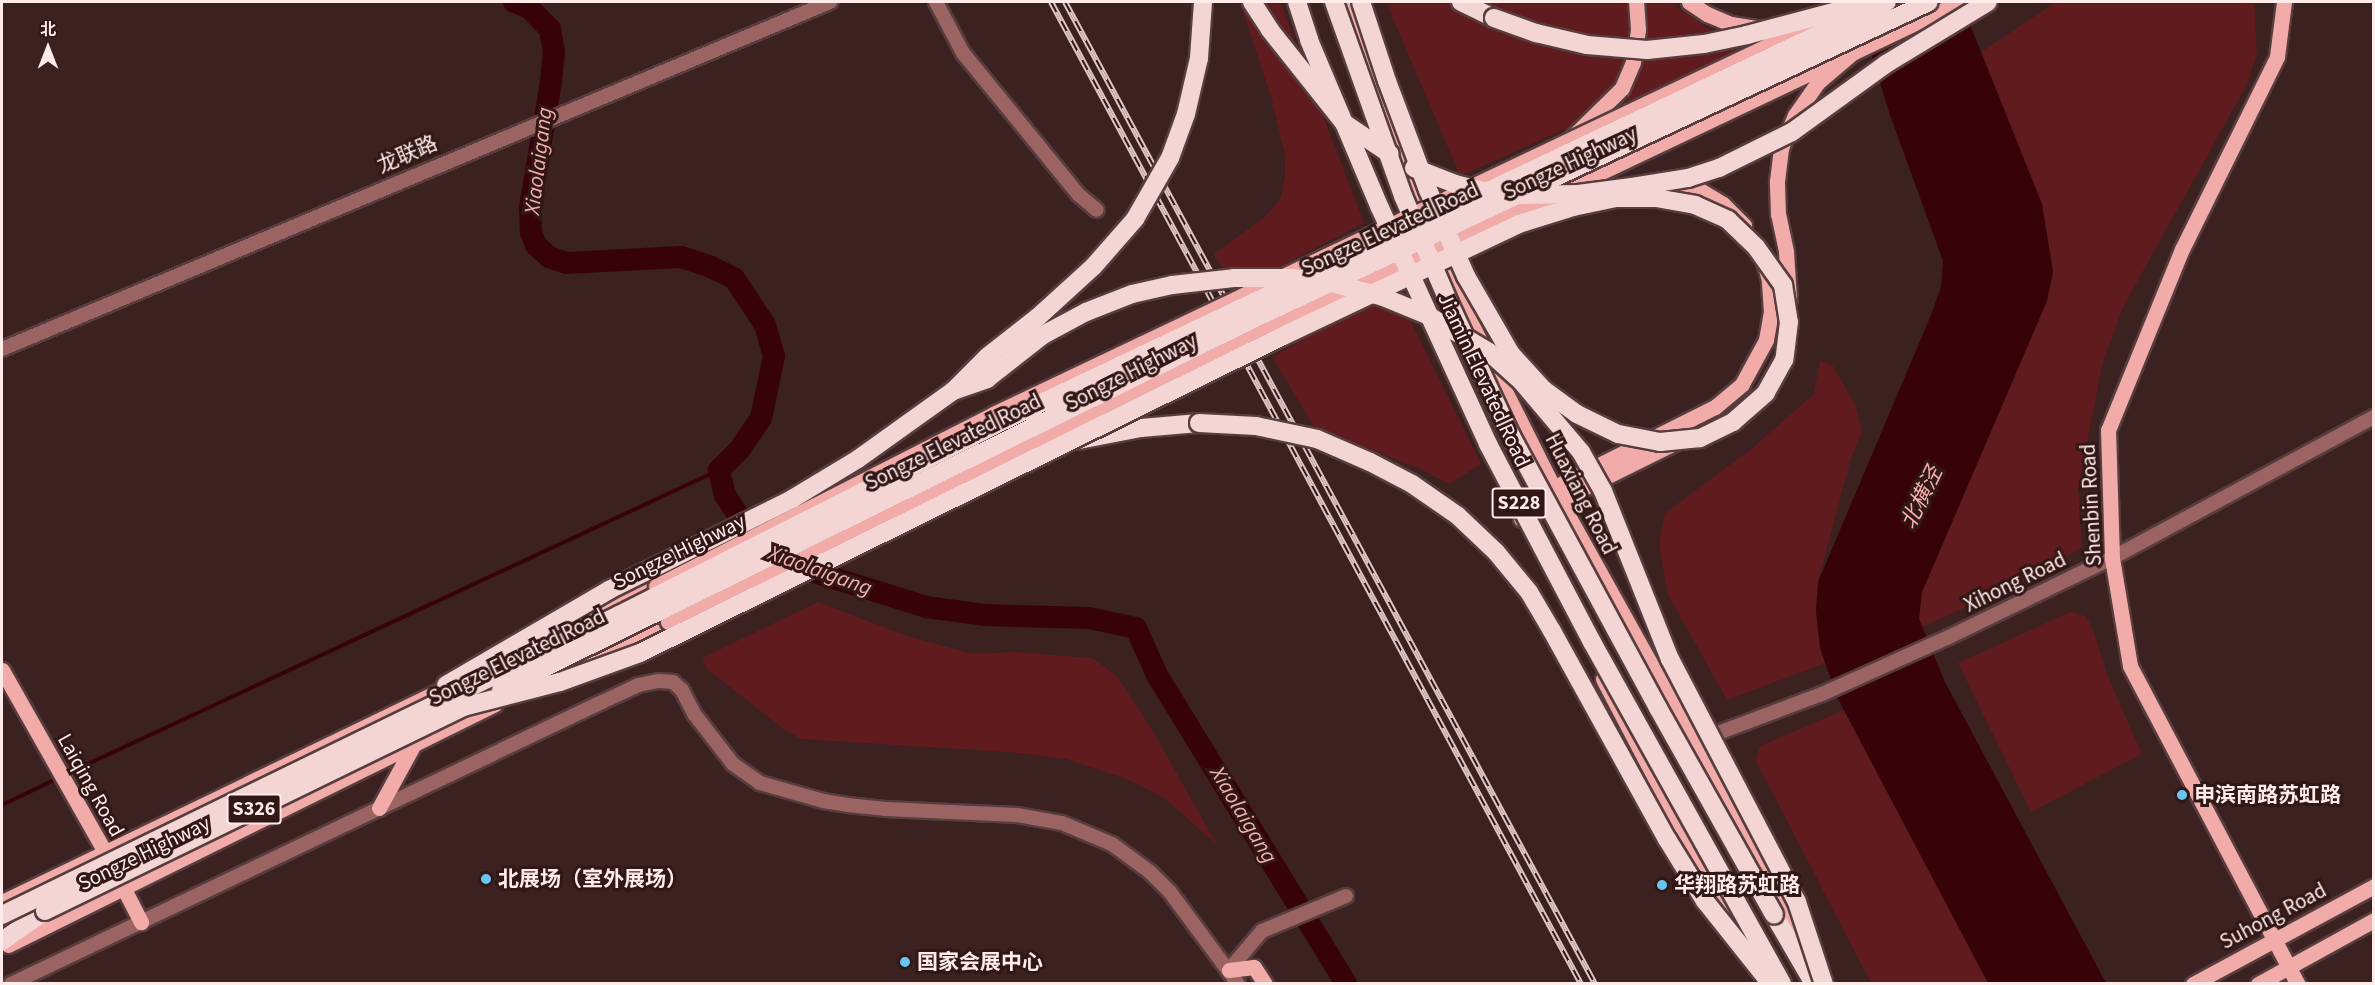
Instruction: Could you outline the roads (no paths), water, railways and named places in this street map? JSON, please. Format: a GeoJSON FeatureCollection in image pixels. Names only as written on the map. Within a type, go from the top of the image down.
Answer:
{"type":"FeatureCollection","features":[{"type":"Feature","properties":{"kind":"highway"},"geometry":{"type":"LineString","coordinates":[[275,783],[609,590],[792,499],[858,459],[953,391],[988,356],[1038,318],[1093,267],[1135,219],[1170,158],[1186,114],[1199,58],[1203,2]]}},
{"type":"Feature","properties":{"kind":"highway"},"geometry":{"type":"LineString","coordinates":[[1252,2],[1270,30],[1344,123],[1380,149],[1413,167],[1455,184],[1491,193],[1532,195],[1578,194],[1632,188],[1688,178],[1719,168],[1792,132],[1886,64],[1988,2]]}},
{"type":"Feature","properties":{"kind":"highway","name":"Jiamin Elevated Road"},"geometry":{"type":"LineString","coordinates":[[1297,2],[1309,40],[1380,208],[1488,444],[1592,642],[1782,984]]}},
{"type":"Feature","properties":{"kind":"highway","name":"Jiamin Elevated Road"},"geometry":{"type":"LineString","coordinates":[[1334,2],[1403,196],[1449,303],[1511,436],[1658,708],[1814,984]]}},
{"type":"Feature","properties":{"kind":"highway"},"geometry":{"type":"LineString","coordinates":[[463,707],[560,682],[640,653],[1077,440],[1283,336],[1401,280],[1433,265],[1455,255],[1466,250],[1519,224],[1573,207],[1616,198],[1656,198],[1695,205],[1728,220],[1756,247],[1783,285],[1789,322],[1784,360],[1766,393],[1733,422],[1700,438],[1660,442],[1618,434],[1577,414],[1544,390],[1511,354],[1466,276],[1461,265],[1456,254],[1438,211],[1428,190],[1387,81],[1361,2]]}},
{"type":"Feature","properties":{"kind":"highway"},"geometry":{"type":"LineString","coordinates":[[1461,2],[1494,18],[1536,33],[1587,45],[1647,50],[1704,44],[1747,35],[1874,2]]}},
{"type":"Feature","properties":{"kind":"highway","name":"Songze Elevated Road"},"geometry":{"type":"LineString","coordinates":[[2,915],[619,615],[1006,420],[1887,2]]}},
{"type":"Feature","properties":{"kind":"highway","name":"Songze Elevated Road"},"geometry":{"type":"LineString","coordinates":[[2,932],[1255,318],[1929,2]]}},
{"type":"Feature","properties":{"kind":"highway"},"geometry":{"type":"LineString","coordinates":[[953,391],[987,379],[1043,334],[1086,312],[1132,294],[1172,285],[1234,278],[1285,277],[1327,281],[1383,297],[1429,316],[1489,352],[1521,381],[1551,414],[1581,452],[1603,491],[1670,659],[1797,902],[1824,984]]}},
{"type":"Feature","properties":{"kind":"highway"},"geometry":{"type":"LineString","coordinates":[[1077,440],[1141,428],[1199,423],[1256,426],[1317,439],[1370,462],[1412,484],[1458,516],[1496,552],[1529,592],[1667,839],[1705,901],[1771,984]]}},
{"type":"Feature","properties":{"kind":"highway"},"geometry":{"type":"LineString","coordinates":[[2,941],[45,911]]}},
{"type":"Feature","properties":{"kind":"main road"},"geometry":{"type":"LineString","coordinates":[[1289,2],[1374,213],[1518,513],[1681,832],[1764,984]]}},
{"type":"Feature","properties":{"kind":"main road","name":"Huaxiang Road"},"geometry":{"type":"LineString","coordinates":[[1345,2],[1469,319],[1556,494],[1828,984]]}},
{"type":"Feature","properties":{"kind":"main road"},"geometry":{"type":"LineString","coordinates":[[1569,139],[1622,88],[1635,51],[1638,29],[1636,2]]}},
{"type":"Feature","properties":{"kind":"main road"},"geometry":{"type":"LineString","coordinates":[[1689,2],[1707,14],[1731,24],[1755,29],[1805,28]]}},
{"type":"Feature","properties":{"kind":"main road","name":"Songze Highway"},"geometry":{"type":"LineString","coordinates":[[2,902],[656,586],[993,414],[1861,2]]}},
{"type":"Feature","properties":{"kind":"main road","name":"Songze Highway"},"geometry":{"type":"LineString","coordinates":[[2,948],[1259,331],[1568,188],[1960,2]]}},
{"type":"Feature","properties":{"kind":"main road","name":"Shenbin Road"},"geometry":{"type":"LineString","coordinates":[[2289,2],[2277,57],[2182,249],[2108,430],[2112,558],[2130,666],[2298,984]]}},
{"type":"Feature","properties":{"kind":"main road"},"geometry":{"type":"LineString","coordinates":[[1556,494],[1723,419],[1763,385],[1784,344],[1790,287],[1778,214],[1777,181],[1781,148],[1795,115],[1817,83],[1857,49]]}},
{"type":"Feature","properties":{"kind":"main road"},"geometry":{"type":"LineString","coordinates":[[1518,513],[1715,407],[1742,384],[1759,357],[1766,340],[1771,312],[1769,280],[1759,244],[1742,222],[1723,204],[1698,189],[1657,178],[1568,188]]}},
{"type":"Feature","properties":{"kind":"main road","name":"Laiqing Road"},"geometry":{"type":"LineString","coordinates":[[2,670],[105,852],[141,922]]}},
{"type":"Feature","properties":{"kind":"main road"},"geometry":{"type":"LineString","coordinates":[[379,808],[414,744]]}},
{"type":"Feature","properties":{"kind":"main road","name":"Suhong Road"},"geometry":{"type":"LineString","coordinates":[[2193,984],[2373,886]]}},
{"type":"Feature","properties":{"kind":"main road"},"geometry":{"type":"LineString","coordinates":[[2258,984],[2373,920]]}},
{"type":"Feature","properties":{"kind":"main road"},"geometry":{"type":"LineString","coordinates":[[1230,970],[1254,967],[1264,984]]}},
{"type":"Feature","properties":{"kind":"street","name":"龙联路"},"geometry":{"type":"LineString","coordinates":[[2,349],[830,2]]}},
{"type":"Feature","properties":{"kind":"street"},"geometry":{"type":"LineString","coordinates":[[936,2],[963,52],[1079,195],[1097,210]]}},
{"type":"Feature","properties":{"kind":"street","name":"Xihong Road"},"geometry":{"type":"LineString","coordinates":[[1694,742],[1822,694],[1949,637],[2112,558],[2373,417]]}},
{"type":"Feature","properties":{"kind":"street"},"geometry":{"type":"LineString","coordinates":[[11,984],[639,686],[659,681],[674,682],[682,690],[695,715],[733,764],[760,783],[823,801],[848,805],[885,809],[1017,815],[1062,823],[1112,844],[1150,872],[1170,892],[1230,970],[1238,984]]}},
{"type":"Feature","properties":{"kind":"street"},"geometry":{"type":"LineString","coordinates":[[1230,970],[1262,931],[1346,896]]}},
{"type":"Feature","properties":{"kind":"water","name":"北横泾"},"geometry":{"type":"Polygon","coordinates":[[[1855,2],[1961,2],[2042,204],[2053,272],[2047,301],[1922,592],[1919,619],[1945,682],[2106,983],[1988,983],[1837,697],[1820,648],[1816,611],[1818,582],[1931,315],[1941,287],[1943,261],[1890,115],[1855,2]]]}},
{"type":"Feature","properties":{"kind":"waterway","name":"Xiaolaigang"},"geometry":{"type":"LineString","coordinates":[[514,2],[528,7],[550,29],[554,52],[530,208],[531,232],[536,245],[549,257],[566,263],[681,257],[711,267],[734,278],[765,325],[774,356],[761,418],[740,449],[719,470],[725,495],[755,541]]}},
{"type":"Feature","properties":{"kind":"waterway"},"geometry":{"type":"LineString","coordinates":[[64,775],[719,470]]}},
{"type":"Feature","properties":{"kind":"waterway","name":"Xiaolaigang"},"geometry":{"type":"LineString","coordinates":[[792,565],[926,607],[986,615],[1089,618],[1136,628],[1157,675],[1346,984]]}},
{"type":"Feature","properties":{"kind":"waterway"},"geometry":{"type":"LineString","coordinates":[[2,805],[58,778]]}},
{"type":"Feature","properties":{"kind":"railway"},"geometry":{"type":"LineString","coordinates":[[1051,2],[1581,984]]}},
{"type":"Feature","properties":{"kind":"railway"},"geometry":{"type":"LineString","coordinates":[[1065,2],[1595,984]]}},
{"type":"Feature","properties":{"kind":"place","name":"申滨南路苏虹路"},"geometry":{"type":"Point","coordinates":[2182,795]}},
{"type":"Feature","properties":{"kind":"place","name":"北展场（室外展场）"},"geometry":{"type":"Point","coordinates":[486,879]}},
{"type":"Feature","properties":{"kind":"place","name":"华翔路苏虹路"},"geometry":{"type":"Point","coordinates":[1662,885]}},
{"type":"Feature","properties":{"kind":"place","name":"国家会展中心"},"geometry":{"type":"Point","coordinates":[905,962]}}]}
